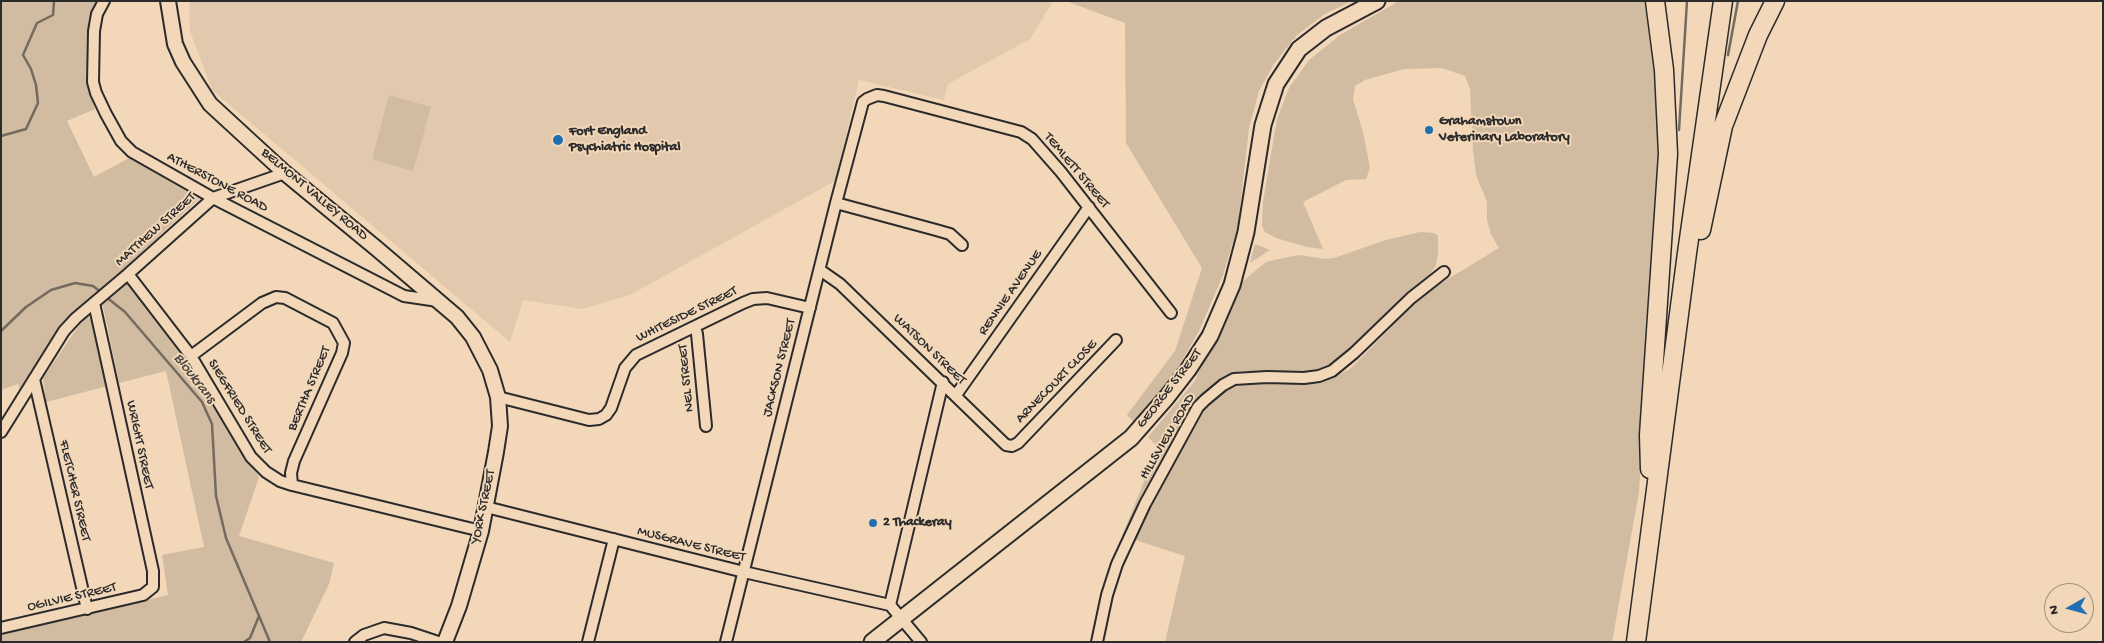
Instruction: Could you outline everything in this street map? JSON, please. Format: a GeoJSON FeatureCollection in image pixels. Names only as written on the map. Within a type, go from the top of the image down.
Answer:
{"type":"FeatureCollection","features":[{"type":"Feature","properties":{"kind":"highway"},"geometry":{"type":"LineString","coordinates":[[1653,509],[1649,435],[1668,154],[1664,70],[1655,1]]}},
{"type":"Feature","properties":{"kind":"highway"},"geometry":{"type":"LineString","coordinates":[[1636,642],[1723,1]]}},
{"type":"Feature","properties":{"kind":"highway"},"geometry":{"type":"LineString","coordinates":[[1669,390],[1687,292],[1724,126],[1758,35],[1775,1]]}},
{"type":"Feature","properties":{"kind":"main road","name":"GEORGE STREET"},"geometry":{"type":"LineString","coordinates":[[872,642],[1132,438],[1183,377],[1210,336],[1232,285],[1246,232],[1263,125],[1276,84],[1299,49],[1326,28],[1372,4]]}},
{"type":"Feature","properties":{"kind":"street","name":"ATHERSTONE ROAD"},"geometry":{"type":"LineString","coordinates":[[104,1],[97,14],[93,82],[106,114],[121,140],[132,152],[213,198],[404,296],[438,301]]}},
{"type":"Feature","properties":{"kind":"street","name":"BELMONT VALLEY ROAD"},"geometry":{"type":"LineString","coordinates":[[168,1],[175,44],[183,62],[210,104],[285,173],[457,317],[473,338],[490,370]]}},
{"type":"Feature","properties":{"kind":"street","name":"TEMLETT STREET"},"geometry":{"type":"LineString","coordinates":[[863,102],[872,97],[884,96],[1021,132],[1040,146],[1171,313]]}},
{"type":"Feature","properties":{"kind":"street","name":"JACKSON STREET"},"geometry":{"type":"LineString","coordinates":[[726,642],[863,102]]}},
{"type":"Feature","properties":{"kind":"street","name":"MATTHEW STREET"},"geometry":{"type":"LineString","coordinates":[[1,432],[64,331],[76,318],[213,198],[285,173]]}},
{"type":"Feature","properties":{"kind":"street"},"geometry":{"type":"LineString","coordinates":[[836,203],[950,234],[962,245]]}},
{"type":"Feature","properties":{"kind":"street","name":"RENNIE AVENUE"},"geometry":{"type":"LineString","coordinates":[[956,395],[1089,207]]}},
{"type":"Feature","properties":{"kind":"street","name":"WATSON STREET"},"geometry":{"type":"LineString","coordinates":[[820,270],[840,284],[943,382],[1000,440],[1012,446],[1018,444]]}},
{"type":"Feature","properties":{"kind":"street","name":"HILLSVIEW ROAD"},"geometry":{"type":"LineString","coordinates":[[1097,642],[1107,595],[1117,564],[1145,504],[1198,407],[1204,400],[1222,385],[1234,379],[1267,377],[1304,378],[1319,376],[1332,371],[1354,353],[1411,298],[1444,272]]}},
{"type":"Feature","properties":{"kind":"street","name":"SIEGFRIED STREET"},"geometry":{"type":"LineString","coordinates":[[128,274],[191,356],[251,457],[266,472],[280,481],[292,485],[481,531]]}},
{"type":"Feature","properties":{"kind":"street","name":"BERTHA STREET"},"geometry":{"type":"LineString","coordinates":[[191,356],[262,303],[276,297],[285,298],[333,323],[344,343],[342,353],[294,461],[291,473],[292,485]]}},
{"type":"Feature","properties":{"kind":"street","name":"WRIGHT STREET"},"geometry":{"type":"LineString","coordinates":[[100,298],[152,572],[153,586],[149,592]]}},
{"type":"Feature","properties":{"kind":"street","name":"WHITESIDE STREET"},"geometry":{"type":"LineString","coordinates":[[498,397],[589,420],[599,419],[606,415],[611,408],[625,368],[636,355],[753,299],[767,298],[810,308]]}},
{"type":"Feature","properties":{"kind":"street","name":"NEL STREET"},"geometry":{"type":"LineString","coordinates":[[694,327],[697,334],[706,426]]}},
{"type":"Feature","properties":{"kind":"street","name":"ARNECOURT CLOSE"},"geometry":{"type":"LineString","coordinates":[[1018,444],[1116,340]]}},
{"type":"Feature","properties":{"kind":"street","name":"YORK STREET"},"geometry":{"type":"LineString","coordinates":[[445,642],[459,606],[481,531],[500,426],[498,397],[490,370]]}},
{"type":"Feature","properties":{"kind":"street","name":"FLETCHER STREET"},"geometry":{"type":"LineString","coordinates":[[34,379],[87,609]]}},
{"type":"Feature","properties":{"kind":"street"},"geometry":{"type":"LineString","coordinates":[[921,642],[890,605],[943,382]]}},
{"type":"Feature","properties":{"kind":"street","name":"MUSGRAVE STREET"},"geometry":{"type":"LineString","coordinates":[[486,508],[744,572],[890,605]]}},
{"type":"Feature","properties":{"kind":"street"},"geometry":{"type":"LineString","coordinates":[[588,642],[614,539]]}},
{"type":"Feature","properties":{"kind":"street","name":"OGILVIE STREET"},"geometry":{"type":"LineString","coordinates":[[1,628],[87,609],[149,592]]}},
{"type":"Feature","properties":{"kind":"street"},"geometry":{"type":"LineString","coordinates":[[355,642],[364,635],[384,628],[412,633],[438,642]]}},
{"type":"Feature","properties":{"kind":"shaded area"},"geometry":{"type":"Polygon","coordinates":[[[1,1],[98,1],[93,6],[86,76],[95,109],[67,121],[94,177],[129,158],[199,199],[122,270],[181,355],[259,477],[239,536],[334,563],[329,584],[301,642],[1,642],[1,634],[168,595],[162,555],[204,547],[166,371],[119,383],[103,306],[92,297],[79,310],[21,393],[18,384],[1,390],[1,1]]]}},
{"type":"Feature","properties":{"kind":"shaded area","name":"Fort England Psychiatric Hospital"},"geometry":{"type":"Polygon","coordinates":[[[189,1],[1053,1],[1030,39],[948,84],[944,100],[859,80],[835,181],[630,295],[582,309],[523,300],[510,342],[212,90],[190,31],[189,1]]]}},
{"type":"Feature","properties":{"kind":"shaded area"},"geometry":{"type":"Polygon","coordinates":[[[1066,1],[1352,1],[1325,14],[1297,35],[1274,64],[1259,91],[1249,128],[1238,225],[1223,275],[1199,331],[1172,378],[1136,424],[1127,415],[1175,351],[1202,268],[1126,143],[1125,23],[1066,1]]]}},
{"type":"Feature","properties":{"kind":"shaded area"},"geometry":{"type":"Polygon","coordinates":[[[1399,1],[1648,1],[1659,84],[1662,153],[1639,492],[1612,642],[1165,642],[1185,556],[1132,539],[1197,417],[1217,396],[1232,385],[1246,382],[1314,382],[1331,378],[1350,369],[1425,293],[1499,248],[1491,234],[1487,220],[1487,202],[1476,175],[1470,89],[1465,76],[1442,68],[1404,69],[1365,80],[1355,86],[1353,99],[1363,132],[1370,168],[1366,179],[1346,180],[1303,202],[1323,249],[1307,247],[1276,238],[1265,232],[1262,226],[1263,202],[1277,119],[1289,88],[1309,60],[1340,35],[1399,1]]]}},
{"type":"Feature","properties":{"kind":"shaded area"},"geometry":{"type":"Polygon","coordinates":[[[389,95],[431,107],[413,171],[372,159],[389,95]]]}},
{"type":"Feature","properties":{"kind":"shaded area"},"geometry":{"type":"Polygon","coordinates":[[[1420,232],[1434,233],[1438,236],[1436,265],[1431,273],[1335,363],[1319,371],[1300,373],[1241,371],[1207,392],[1125,537],[1122,536],[1158,447],[1148,437],[1194,382],[1243,281],[1266,262],[1299,255],[1325,259],[1334,258],[1386,240],[1420,232]]]}},
{"type":"Feature","properties":{"kind":"shaded area"},"geometry":{"type":"Polygon","coordinates":[[[1255,244],[1270,250],[1250,263],[1255,244]]]}},
{"type":"Feature","properties":{"kind":"shaded area"},"geometry":{"type":"Polygon","coordinates":[[[84,318],[93,318],[108,386],[46,402],[43,378],[84,318]]]}},
{"type":"Feature","properties":{"kind":"waterway","name":"Bloukrans"},"geometry":{"type":"LineString","coordinates":[[1,136],[26,129],[38,103],[36,85],[31,69],[23,55],[37,23],[53,15],[54,1]]}},
{"type":"Feature","properties":{"kind":"waterway"},"geometry":{"type":"LineString","coordinates":[[1679,130],[1687,1]]}},
{"type":"Feature","properties":{"kind":"waterway"},"geometry":{"type":"LineString","coordinates":[[1728,55],[1738,1]]}},
{"type":"Feature","properties":{"kind":"waterway","name":"Bloukrans"},"geometry":{"type":"LineString","coordinates":[[1,331],[26,307],[51,290],[75,283],[93,286],[101,292]]}},
{"type":"Feature","properties":{"kind":"waterway","name":"Bloukrans"},"geometry":{"type":"LineString","coordinates":[[105,296],[125,312],[202,402],[212,424],[216,496],[226,538],[270,642]]}},
{"type":"Feature","properties":{"kind":"waterway"},"geometry":{"type":"LineString","coordinates":[[244,642],[250,638],[259,616]]}},
{"type":"Feature","properties":{"kind":"place","name":"Grahamstown Veterinary Laboratory"},"geometry":{"type":"Point","coordinates":[1429,130]}},
{"type":"Feature","properties":{"kind":"place","name":"Fort England Psychiatric Hospital"},"geometry":{"type":"Point","coordinates":[558,140]}},
{"type":"Feature","properties":{"kind":"place","name":"2 Thackeray"},"geometry":{"type":"Point","coordinates":[873,523]}}]}
